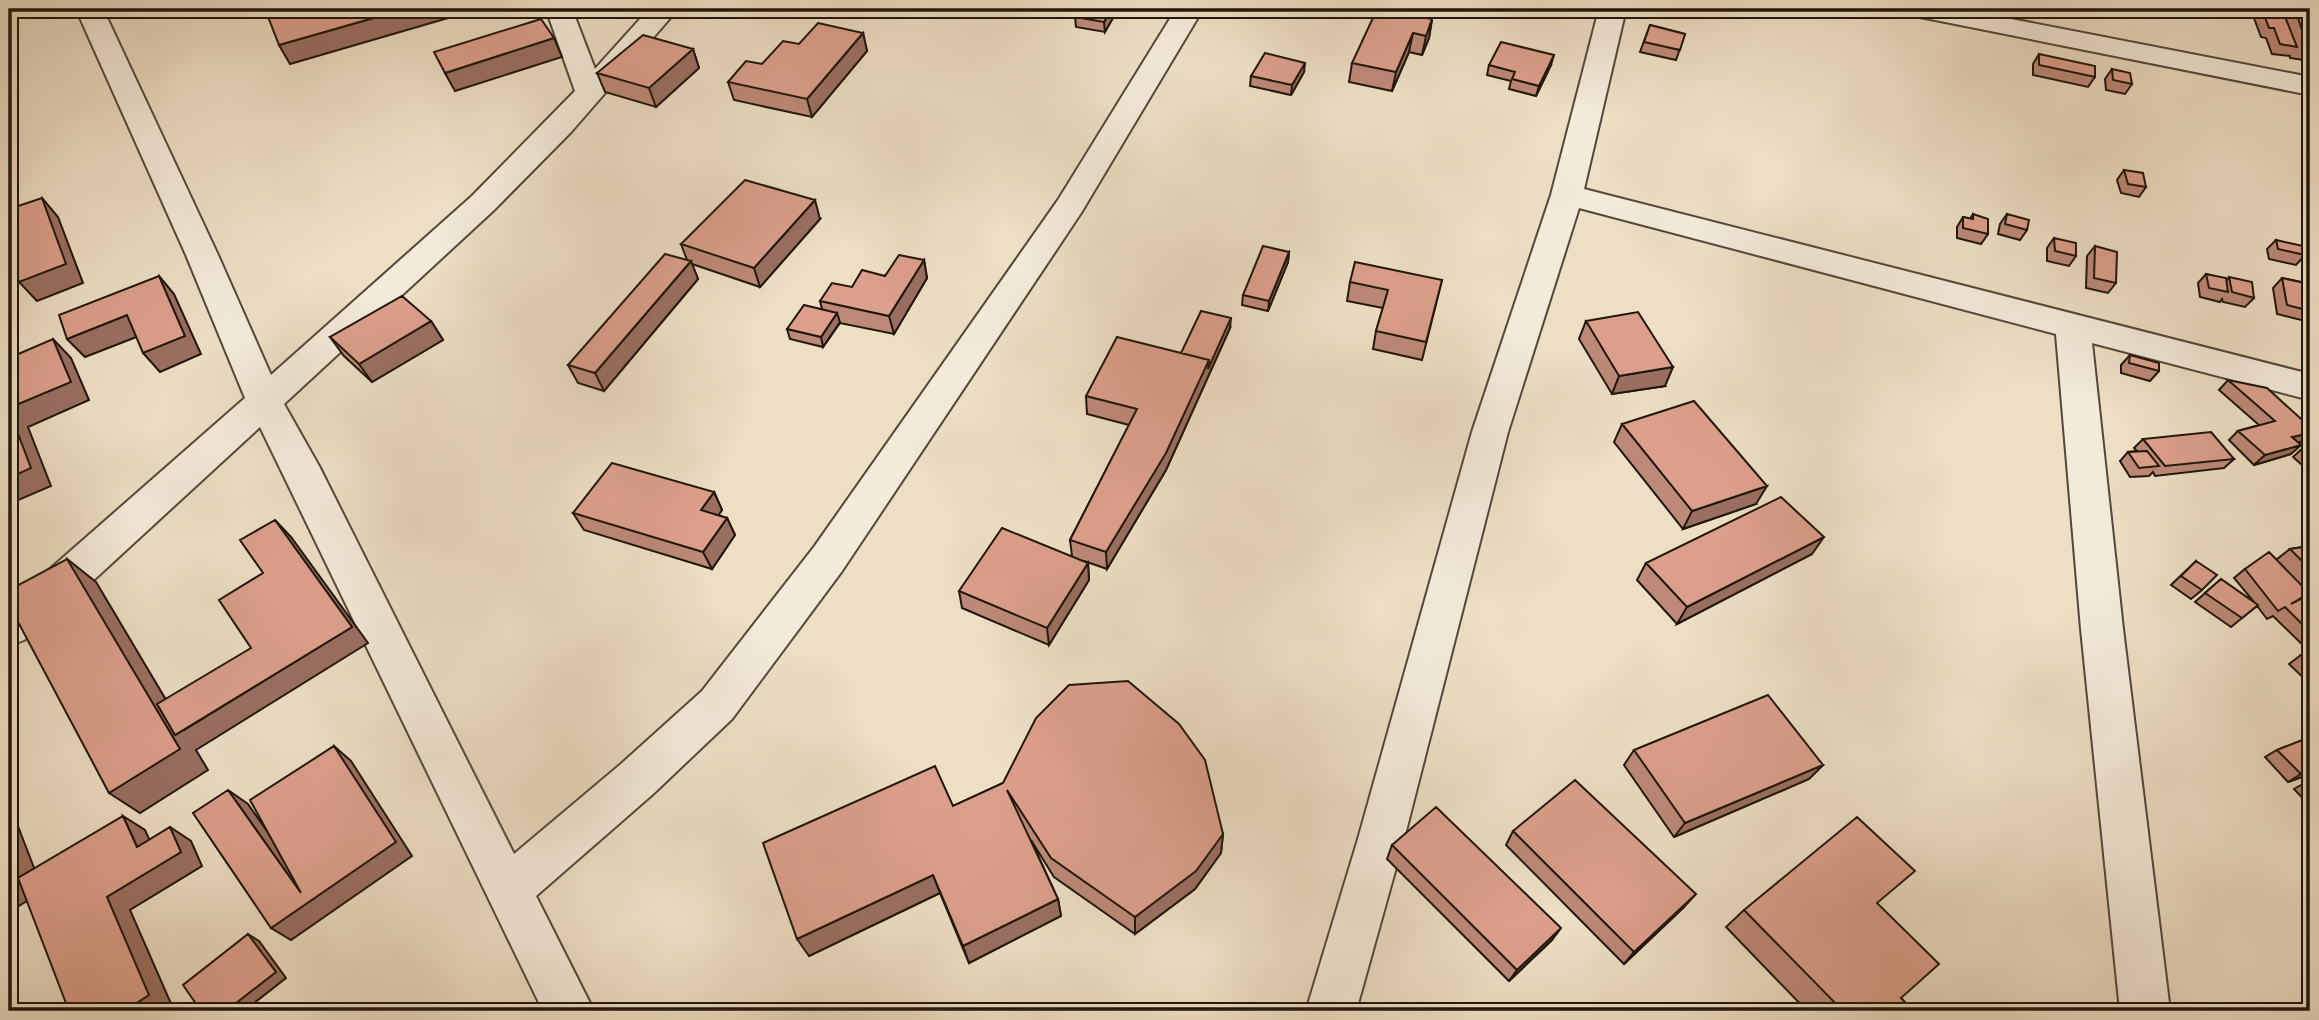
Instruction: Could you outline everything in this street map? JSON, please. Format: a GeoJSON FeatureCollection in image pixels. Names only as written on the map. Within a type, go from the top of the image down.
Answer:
{"type":"FeatureCollection","features":[{"type":"Feature","properties":{"kind":"street"},"geometry":{"type":"LineString","coordinates":[[89,9],[202,255],[264,401],[300,466],[437,749],[569,1011]]}},
{"type":"Feature","properties":{"kind":"street"},"geometry":{"type":"LineString","coordinates":[[559,9],[590,92]]}},
{"type":"Feature","properties":{"kind":"street"},"geometry":{"type":"LineString","coordinates":[[9,628],[46,599],[483,204],[590,92],[664,9]]}},
{"type":"Feature","properties":{"kind":"street"},"geometry":{"type":"LineString","coordinates":[[509,889],[637,779],[725,694],[828,559],[1070,206],[1189,9]]}},
{"type":"Feature","properties":{"kind":"street"},"geometry":{"type":"LineString","coordinates":[[1331,1011],[1381,839],[1490,432],[1567,195],[1612,9]]}},
{"type":"Feature","properties":{"kind":"street"},"geometry":{"type":"LineString","coordinates":[[1920,9],[2310,86]]}},
{"type":"Feature","properties":{"kind":"street"},"geometry":{"type":"LineString","coordinates":[[1567,195],[2310,387]]}},
{"type":"Feature","properties":{"kind":"street"},"geometry":{"type":"LineString","coordinates":[[2073,326],[2102,629],[2145,1011]]}},
{"type":"Feature","properties":{"kind":"building"},"geometry":{"type":"Polygon","coordinates":[[[265,9],[405,9],[279,45],[265,9]]]}},
{"type":"Feature","properties":{"kind":"building"},"geometry":{"type":"Polygon","coordinates":[[[1081,9],[1112,9],[1104,22],[1075,17],[1081,9]]]}},
{"type":"Feature","properties":{"kind":"building"},"geometry":{"type":"Polygon","coordinates":[[[1377,9],[1432,19],[1426,36],[1413,33],[1396,72],[1352,63],[1377,9]]]}},
{"type":"Feature","properties":{"kind":"building"},"geometry":{"type":"Polygon","coordinates":[[[2262,9],[2282,9],[2297,47],[2280,44],[2274,28],[2269,28],[2262,9]]]}},
{"type":"Feature","properties":{"kind":"building"},"geometry":{"type":"Polygon","coordinates":[[[2295,9],[2310,9],[2310,40],[2305,39],[2295,9]]]}},
{"type":"Feature","properties":{"kind":"building"},"geometry":{"type":"Polygon","coordinates":[[[541,19],[554,38],[445,73],[434,52],[541,19]]]}},
{"type":"Feature","properties":{"kind":"building"},"geometry":{"type":"Polygon","coordinates":[[[818,23],[863,33],[807,99],[728,82],[746,61],[762,64],[783,41],[799,44],[818,23]]]}},
{"type":"Feature","properties":{"kind":"building"},"geometry":{"type":"Polygon","coordinates":[[[1650,25],[1685,34],[1680,50],[1644,42],[1650,25]]]}},
{"type":"Feature","properties":{"kind":"building"},"geometry":{"type":"Polygon","coordinates":[[[643,35],[693,49],[649,88],[597,73],[643,35]]]}},
{"type":"Feature","properties":{"kind":"building"},"geometry":{"type":"Polygon","coordinates":[[[1501,42],[1554,55],[1539,86],[1512,79],[1515,72],[1489,65],[1501,42]]]}},
{"type":"Feature","properties":{"kind":"building"},"geometry":{"type":"Polygon","coordinates":[[[1265,53],[1305,63],[1292,85],[1251,76],[1265,53]]]}},
{"type":"Feature","properties":{"kind":"building"},"geometry":{"type":"Polygon","coordinates":[[[2039,54],[2095,66],[2095,77],[2039,65],[2039,54]]]}},
{"type":"Feature","properties":{"kind":"building"},"geometry":{"type":"Polygon","coordinates":[[[2112,69],[2130,73],[2132,84],[2113,80],[2112,69]]]}},
{"type":"Feature","properties":{"kind":"building"},"geometry":{"type":"Polygon","coordinates":[[[2124,170],[2143,173],[2146,187],[2128,184],[2124,170]]]}},
{"type":"Feature","properties":{"kind":"building"},"geometry":{"type":"Polygon","coordinates":[[[745,180],[815,200],[754,268],[681,244],[745,180]]]}},
{"type":"Feature","properties":{"kind":"building"},"geometry":{"type":"Polygon","coordinates":[[[42,198],[66,264],[19,282],[9,252],[9,209],[42,198]]]}},
{"type":"Feature","properties":{"kind":"building"},"geometry":{"type":"Polygon","coordinates":[[[1973,214],[1988,219],[1988,234],[1963,228],[1963,217],[1973,219],[1973,214]]]}},
{"type":"Feature","properties":{"kind":"building"},"geometry":{"type":"Polygon","coordinates":[[[2007,214],[2029,220],[2027,230],[2005,224],[2007,214]]]}},
{"type":"Feature","properties":{"kind":"building"},"geometry":{"type":"Polygon","coordinates":[[[2054,238],[2076,243],[2076,256],[2055,251],[2054,238]]]}},
{"type":"Feature","properties":{"kind":"building"},"geometry":{"type":"Polygon","coordinates":[[[2276,240],[2303,246],[2305,255],[2278,249],[2276,240]]]}},
{"type":"Feature","properties":{"kind":"building"},"geometry":{"type":"Polygon","coordinates":[[[1263,246],[1289,252],[1269,301],[1243,295],[1263,246]]]}},
{"type":"Feature","properties":{"kind":"building"},"geometry":{"type":"Polygon","coordinates":[[[2095,246],[2117,252],[2116,283],[2094,278],[2095,246]]]}},
{"type":"Feature","properties":{"kind":"building"},"geometry":{"type":"Polygon","coordinates":[[[665,254],[691,261],[595,373],[568,365],[665,254]]]}},
{"type":"Feature","properties":{"kind":"building"},"geometry":{"type":"Polygon","coordinates":[[[899,255],[924,260],[889,316],[820,301],[832,283],[852,287],[862,270],[885,276],[899,255]]]}},
{"type":"Feature","properties":{"kind":"building"},"geometry":{"type":"Polygon","coordinates":[[[1355,262],[1442,280],[1426,342],[1376,331],[1388,290],[1350,282],[1355,262]]]}},
{"type":"Feature","properties":{"kind":"building"},"geometry":{"type":"Polygon","coordinates":[[[2206,274],[2226,278],[2228,292],[2209,288],[2206,274]]]}},
{"type":"Feature","properties":{"kind":"building"},"geometry":{"type":"Polygon","coordinates":[[[159,276],[185,336],[143,353],[127,315],[67,339],[59,315],[159,276]]]}},
{"type":"Feature","properties":{"kind":"building"},"geometry":{"type":"Polygon","coordinates":[[[2229,277],[2252,282],[2254,298],[2232,292],[2229,277]]]}},
{"type":"Feature","properties":{"kind":"building"},"geometry":{"type":"Polygon","coordinates":[[[2282,278],[2310,284],[2310,311],[2287,305],[2282,278]]]}},
{"type":"Feature","properties":{"kind":"building"},"geometry":{"type":"Polygon","coordinates":[[[402,296],[431,321],[359,364],[330,337],[402,296]]]}},
{"type":"Feature","properties":{"kind":"building"},"geometry":{"type":"Polygon","coordinates":[[[804,305],[837,313],[821,337],[787,329],[804,305]]]}},
{"type":"Feature","properties":{"kind":"building"},"geometry":{"type":"Polygon","coordinates":[[[1201,311],[1231,318],[1208,369],[1209,360],[1181,353],[1201,311]]]}},
{"type":"Feature","properties":{"kind":"building"},"geometry":{"type":"Polygon","coordinates":[[[1638,312],[1673,367],[1619,376],[1586,321],[1638,312]]]}},
{"type":"Feature","properties":{"kind":"building"},"geometry":{"type":"Polygon","coordinates":[[[1117,337],[1209,360],[1166,453],[1106,552],[1070,540],[1137,409],[1086,396],[1117,337]]]}},
{"type":"Feature","properties":{"kind":"building"},"geometry":{"type":"Polygon","coordinates":[[[53,339],[71,382],[9,408],[9,358],[53,339]]]}},
{"type":"Feature","properties":{"kind":"building"},"geometry":{"type":"Polygon","coordinates":[[[2130,355],[2159,363],[2159,371],[2129,363],[2130,355]]]}},
{"type":"Feature","properties":{"kind":"building"},"geometry":{"type":"Polygon","coordinates":[[[2228,380],[2267,388],[2310,427],[2310,433],[2292,437],[2301,445],[2265,455],[2238,431],[2275,421],[2228,380]]]}},
{"type":"Feature","properties":{"kind":"building"},"geometry":{"type":"Polygon","coordinates":[[[1694,401],[1767,486],[1692,511],[1622,424],[1694,401]]]}},
{"type":"Feature","properties":{"kind":"building"},"geometry":{"type":"Polygon","coordinates":[[[9,410],[31,468],[9,478],[9,410]]]}},
{"type":"Feature","properties":{"kind":"building"},"geometry":{"type":"Polygon","coordinates":[[[2211,432],[2234,459],[2165,466],[2143,439],[2211,432]]]}},
{"type":"Feature","properties":{"kind":"building"},"geometry":{"type":"Polygon","coordinates":[[[2147,451],[2159,466],[2139,468],[2128,452],[2147,451]]]}},
{"type":"Feature","properties":{"kind":"building"},"geometry":{"type":"Polygon","coordinates":[[[612,463],[714,492],[701,510],[727,518],[703,552],[573,513],[612,463]]]}},
{"type":"Feature","properties":{"kind":"building"},"geometry":{"type":"Polygon","coordinates":[[[1781,497],[1824,537],[1687,607],[1646,563],[1781,497]]]}},
{"type":"Feature","properties":{"kind":"building"},"geometry":{"type":"Polygon","coordinates":[[[275,520],[352,627],[175,735],[157,704],[251,648],[219,600],[263,573],[240,540],[275,520]]]}},
{"type":"Feature","properties":{"kind":"building"},"geometry":{"type":"Polygon","coordinates":[[[1002,528],[1088,563],[1047,628],[959,591],[1002,528]]]}},
{"type":"Feature","properties":{"kind":"building"},"geometry":{"type":"Polygon","coordinates":[[[2310,546],[2310,569],[2290,549],[2310,546]]]}},
{"type":"Feature","properties":{"kind":"building"},"geometry":{"type":"Polygon","coordinates":[[[2269,552],[2309,593],[2291,604],[2310,594],[2310,632],[2285,607],[2278,611],[2245,569],[2269,552]]]}},
{"type":"Feature","properties":{"kind":"building"},"geometry":{"type":"Polygon","coordinates":[[[67,559],[180,749],[109,793],[9,605],[9,590],[67,559]]]}},
{"type":"Feature","properties":{"kind":"building"},"geometry":{"type":"Polygon","coordinates":[[[2196,561],[2217,575],[2202,590],[2181,576],[2196,561]]]}},
{"type":"Feature","properties":{"kind":"building"},"geometry":{"type":"Polygon","coordinates":[[[2221,579],[2258,605],[2242,618],[2205,593],[2221,579]]]}},
{"type":"Feature","properties":{"kind":"building"},"geometry":{"type":"Polygon","coordinates":[[[2310,652],[2310,664],[2301,655],[2310,652]]]}},
{"type":"Feature","properties":{"kind":"building"},"geometry":{"type":"Polygon","coordinates":[[[1128,681],[1179,724],[1205,760],[1223,834],[1196,871],[1135,917],[1051,858],[1007,790],[1058,899],[963,946],[933,875],[797,939],[763,843],[935,766],[953,806],[1003,783],[1036,718],[1069,685],[1128,681]]]}},
{"type":"Feature","properties":{"kind":"building"},"geometry":{"type":"Polygon","coordinates":[[[1768,695],[1823,765],[1685,823],[1634,750],[1768,695]]]}},
{"type":"Feature","properties":{"kind":"building"},"geometry":{"type":"Polygon","coordinates":[[[2310,737],[2310,771],[2301,774],[2277,750],[2310,737]]]}},
{"type":"Feature","properties":{"kind":"building"},"geometry":{"type":"Polygon","coordinates":[[[334,746],[396,842],[271,928],[193,813],[228,790],[301,893],[250,800],[334,746]]]}},
{"type":"Feature","properties":{"kind":"building"},"geometry":{"type":"Polygon","coordinates":[[[1575,780],[1696,894],[1634,952],[1513,831],[1575,780]]]}},
{"type":"Feature","properties":{"kind":"building"},"geometry":{"type":"Polygon","coordinates":[[[1436,807],[1561,928],[1517,970],[1392,845],[1436,807]]]}},
{"type":"Feature","properties":{"kind":"building"},"geometry":{"type":"Polygon","coordinates":[[[123,816],[137,847],[170,827],[181,852],[107,897],[149,995],[124,1011],[69,1011],[18,878],[123,816]]]}},
{"type":"Feature","properties":{"kind":"building"},"geometry":{"type":"Polygon","coordinates":[[[1857,817],[1915,871],[1877,903],[1939,964],[1901,998],[1913,1011],[1843,1011],[1744,910],[1857,817]]]}},
{"type":"Feature","properties":{"kind":"building"},"geometry":{"type":"Polygon","coordinates":[[[9,854],[18,878],[9,884],[9,854]]]}},
{"type":"Feature","properties":{"kind":"building"},"geometry":{"type":"Polygon","coordinates":[[[248,934],[276,972],[226,1011],[201,1011],[183,985],[248,934]]]}}]}
